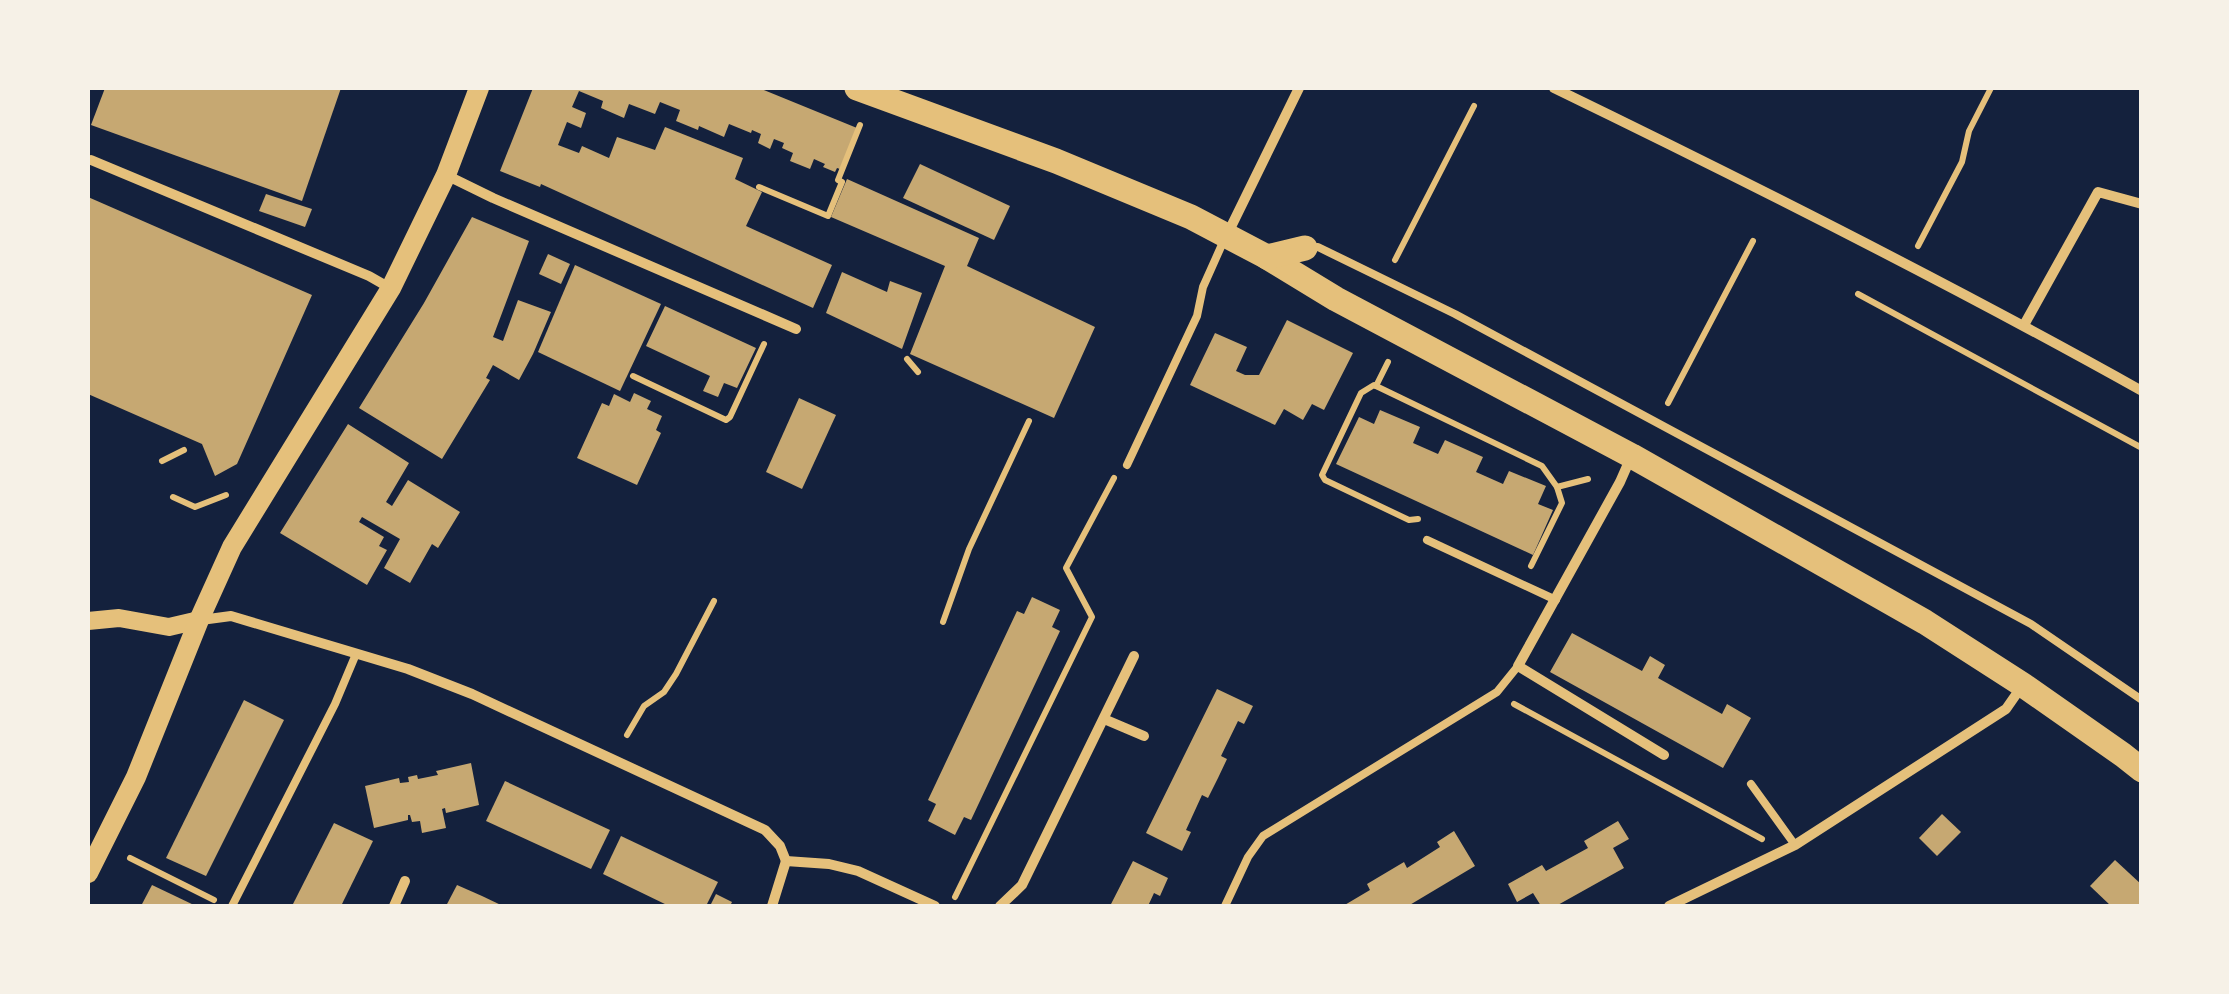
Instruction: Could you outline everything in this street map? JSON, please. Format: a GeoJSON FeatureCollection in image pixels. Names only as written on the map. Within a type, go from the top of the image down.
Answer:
{"type":"FeatureCollection","features":[{"type":"Feature","properties":{"kind":"main road"},"geometry":{"type":"LineString","coordinates":[[88,874],[136,776],[199,620],[239,534],[391,288],[446,175],[479,88]]}},
{"type":"Feature","properties":{"kind":"main road"},"geometry":{"type":"LineString","coordinates":[[857,88],[1056,161],[1191,218],[1267,256],[1336,299],[1632,456],[1925,622],[2142,770]]}},
{"type":"Feature","properties":{"kind":"main road"},"geometry":{"type":"LineString","coordinates":[[1267,256],[1305,248]]}},
{"type":"Feature","properties":{"kind":"street"},"geometry":{"type":"LineString","coordinates":[[1226,236],[1300,88]]}},
{"type":"Feature","properties":{"kind":"street"},"geometry":{"type":"LineString","coordinates":[[1554,88],[1908,265],[2142,391]]}},
{"type":"Feature","properties":{"kind":"street"},"geometry":{"type":"LineString","coordinates":[[91,160],[391,288]]}},
{"type":"Feature","properties":{"kind":"street"},"geometry":{"type":"LineString","coordinates":[[446,175],[796,329]]}},
{"type":"Feature","properties":{"kind":"street"},"geometry":{"type":"LineString","coordinates":[[2024,325],[2098,192],[2142,204]]}},
{"type":"Feature","properties":{"kind":"street"},"geometry":{"type":"LineString","coordinates":[[1632,456],[1518,666],[1664,754]]}},
{"type":"Feature","properties":{"kind":"street"},"geometry":{"type":"LineString","coordinates":[[88,621],[119,618],[169,627],[232,616],[408,669],[472,694],[765,830],[780,846],[786,860],[772,906]]}},
{"type":"Feature","properties":{"kind":"street"},"geometry":{"type":"LineString","coordinates":[[1000,906],[1022,885],[1134,656]]}},
{"type":"Feature","properties":{"kind":"street"},"geometry":{"type":"LineString","coordinates":[[1669,906],[1794,845],[2006,708],[2022,685]]}},
{"type":"Feature","properties":{"kind":"street"},"geometry":{"type":"LineString","coordinates":[[1104,719],[1144,736]]}},
{"type":"Feature","properties":{"kind":"street"},"geometry":{"type":"LineString","coordinates":[[786,860],[858,871],[935,906]]}},
{"type":"Feature","properties":{"kind":"street"},"geometry":{"type":"LineString","coordinates":[[394,906],[405,881]]}},
{"type":"Feature","properties":{"kind":"lane"},"geometry":{"type":"LineString","coordinates":[[1124,464],[1197,316],[1204,287],[1226,236]]}},
{"type":"Feature","properties":{"kind":"lane"},"geometry":{"type":"LineString","coordinates":[[1305,248],[1318,247],[1455,314],[2031,624],[2142,700]]}},
{"type":"Feature","properties":{"kind":"lane"},"geometry":{"type":"LineString","coordinates":[[1427,540],[1556,600]]}},
{"type":"Feature","properties":{"kind":"lane"},"geometry":{"type":"LineString","coordinates":[[230,906],[336,704],[356,654]]}},
{"type":"Feature","properties":{"kind":"lane"},"geometry":{"type":"LineString","coordinates":[[1226,906],[1248,857],[1263,836],[1498,692],[1518,666]]}},
{"type":"Feature","properties":{"kind":"lane"},"geometry":{"type":"LineString","coordinates":[[1751,784],[1794,845]]}},
{"type":"Feature","properties":{"kind":"path"},"geometry":{"type":"LineString","coordinates":[[1908,265],[1962,162],[1969,131],[1991,88]]}},
{"type":"Feature","properties":{"kind":"path"},"geometry":{"type":"LineString","coordinates":[[1395,260],[1474,106]]}},
{"type":"Feature","properties":{"kind":"path"},"geometry":{"type":"LineString","coordinates":[[758,186],[828,216],[860,125]]}},
{"type":"Feature","properties":{"kind":"path"},"geometry":{"type":"LineString","coordinates":[[1668,403],[1753,241]]}},
{"type":"Feature","properties":{"kind":"path"},"geometry":{"type":"LineString","coordinates":[[1858,294],[2142,448]]}},
{"type":"Feature","properties":{"kind":"path"},"geometry":{"type":"LineString","coordinates":[[633,376],[726,420],[764,344]]}},
{"type":"Feature","properties":{"kind":"path"},"geometry":{"type":"LineString","coordinates":[[907,359],[918,372]]}},
{"type":"Feature","properties":{"kind":"path"},"geometry":{"type":"LineString","coordinates":[[1376,386],[1388,362]]}},
{"type":"Feature","properties":{"kind":"path"},"geometry":{"type":"LineString","coordinates":[[1426,518],[1409,520],[1326,480],[1322,474],[1361,393],[1374,385],[1542,466],[1558,486],[1562,503],[1531,567]]}},
{"type":"Feature","properties":{"kind":"path"},"geometry":{"type":"LineString","coordinates":[[943,622],[969,550],[1029,421]]}},
{"type":"Feature","properties":{"kind":"path"},"geometry":{"type":"LineString","coordinates":[[162,461],[184,450]]}},
{"type":"Feature","properties":{"kind":"path"},"geometry":{"type":"LineString","coordinates":[[955,897],[1092,616],[1066,568],[1124,464]]}},
{"type":"Feature","properties":{"kind":"path"},"geometry":{"type":"LineString","coordinates":[[1558,486],[1588,479]]}},
{"type":"Feature","properties":{"kind":"path"},"geometry":{"type":"LineString","coordinates":[[173,497],[194,506],[226,494]]}},
{"type":"Feature","properties":{"kind":"path"},"geometry":{"type":"LineString","coordinates":[[627,735],[644,706],[664,692],[676,674],[714,600]]}},
{"type":"Feature","properties":{"kind":"path"},"geometry":{"type":"LineString","coordinates":[[1498,692],[1762,838],[1770,859]]}},
{"type":"Feature","properties":{"kind":"path"},"geometry":{"type":"LineString","coordinates":[[130,858],[230,906]]}},
{"type":"Feature","properties":{"kind":"building"},"geometry":{"type":"Polygon","coordinates":[[[105,88],[341,88],[302,201],[91,125],[105,88]]]}},
{"type":"Feature","properties":{"kind":"building"},"geometry":{"type":"Polygon","coordinates":[[[533,88],[759,88],[857,128],[840,169],[835,172],[814,159],[810,169],[790,161],[793,153],[782,148],[784,143],[774,139],[770,149],[758,143],[761,134],[752,130],[751,133],[729,124],[724,137],[699,126],[698,130],[676,121],[680,110],[660,102],[655,114],[629,104],[624,118],[601,108],[603,101],[579,91],[572,107],[586,113],[581,128],[567,122],[558,145],[579,153],[582,146],[609,158],[617,137],[655,150],[665,127],[743,158],[735,179],[762,192],[746,226],[832,265],[813,308],[541,184],[540,187],[500,171],[533,88]]]}},
{"type":"Feature","properties":{"kind":"building"},"geometry":{"type":"Polygon","coordinates":[[[920,164],[1010,206],[994,240],[903,198],[920,164]]]}},
{"type":"Feature","properties":{"kind":"building"},"geometry":{"type":"Polygon","coordinates":[[[847,179],[979,238],[967,266],[1095,327],[1054,418],[910,354],[945,266],[831,217],[847,179]]]}},
{"type":"Feature","properties":{"kind":"building"},"geometry":{"type":"Polygon","coordinates":[[[266,194],[312,209],[305,227],[259,211],[266,194]]]}},
{"type":"Feature","properties":{"kind":"building"},"geometry":{"type":"Polygon","coordinates":[[[88,197],[312,295],[237,464],[215,476],[202,444],[88,394],[88,197]]]}},
{"type":"Feature","properties":{"kind":"building"},"geometry":{"type":"Polygon","coordinates":[[[472,217],[529,241],[493,337],[503,341],[518,300],[551,312],[519,380],[493,365],[486,378],[490,380],[442,459],[359,408],[472,217]]]}},
{"type":"Feature","properties":{"kind":"building"},"geometry":{"type":"Polygon","coordinates":[[[548,254],[570,264],[561,284],[539,274],[548,254]]]}},
{"type":"Feature","properties":{"kind":"building"},"geometry":{"type":"Polygon","coordinates":[[[575,265],[661,304],[620,391],[538,352],[575,265]]]}},
{"type":"Feature","properties":{"kind":"building"},"geometry":{"type":"Polygon","coordinates":[[[842,272],[887,292],[890,281],[922,293],[902,349],[826,313],[842,272]]]}},
{"type":"Feature","properties":{"kind":"building"},"geometry":{"type":"Polygon","coordinates":[[[665,306],[756,348],[737,388],[724,383],[718,397],[703,391],[710,376],[646,346],[665,306]]]}},
{"type":"Feature","properties":{"kind":"building"},"geometry":{"type":"Polygon","coordinates":[[[1287,320],[1353,353],[1324,410],[1312,404],[1303,420],[1284,409],[1275,425],[1190,385],[1215,333],[1247,347],[1236,371],[1259,375],[1287,320]]]}},
{"type":"Feature","properties":{"kind":"building"},"geometry":{"type":"Polygon","coordinates":[[[634,393],[651,401],[647,409],[662,416],[656,430],[661,433],[637,485],[577,458],[602,403],[609,406],[614,394],[630,402],[634,393]]]}},
{"type":"Feature","properties":{"kind":"building"},"geometry":{"type":"Polygon","coordinates":[[[799,398],[836,415],[802,489],[766,472],[799,398]]]}},
{"type":"Feature","properties":{"kind":"building"},"geometry":{"type":"Polygon","coordinates":[[[1380,410],[1420,427],[1413,443],[1438,454],[1445,440],[1483,457],[1476,472],[1503,484],[1509,471],[1546,486],[1538,504],[1553,510],[1533,555],[1336,464],[1359,417],[1374,424],[1380,410]]]}},
{"type":"Feature","properties":{"kind":"building"},"geometry":{"type":"Polygon","coordinates":[[[348,424],[409,463],[386,502],[392,506],[408,480],[460,512],[438,548],[432,544],[410,583],[384,568],[400,539],[362,517],[359,522],[384,537],[379,546],[387,550],[367,585],[280,533],[348,424]]]}},
{"type":"Feature","properties":{"kind":"building"},"geometry":{"type":"Polygon","coordinates":[[[1032,597],[1060,610],[1052,627],[1060,631],[971,820],[964,817],[955,835],[928,821],[936,804],[928,800],[1017,611],[1024,614],[1032,597]]]}},
{"type":"Feature","properties":{"kind":"building"},"geometry":{"type":"Polygon","coordinates":[[[1572,633],[1642,671],[1650,656],[1665,665],[1658,678],[1722,714],[1727,704],[1751,718],[1723,768],[1550,672],[1572,633]]]}},
{"type":"Feature","properties":{"kind":"building"},"geometry":{"type":"Polygon","coordinates":[[[1217,689],[1253,706],[1244,724],[1238,721],[1221,756],[1227,759],[1208,798],[1202,795],[1186,830],[1191,832],[1182,851],[1146,833],[1217,689]]]}},
{"type":"Feature","properties":{"kind":"building"},"geometry":{"type":"Polygon","coordinates":[[[244,700],[284,720],[206,876],[166,858],[244,700]]]}},
{"type":"Feature","properties":{"kind":"building"},"geometry":{"type":"Polygon","coordinates":[[[471,763],[479,805],[446,813],[442,809],[446,828],[422,833],[420,821],[412,822],[408,815],[408,820],[374,828],[365,786],[399,778],[400,783],[409,782],[408,777],[438,775],[436,771],[471,763]]]}},
{"type":"Feature","properties":{"kind":"building"},"geometry":{"type":"Polygon","coordinates":[[[505,781],[610,830],[591,869],[486,821],[505,781]]]}},
{"type":"Feature","properties":{"kind":"building"},"geometry":{"type":"Polygon","coordinates":[[[1942,814],[1961,832],[1937,856],[1919,838],[1942,814]]]}},
{"type":"Feature","properties":{"kind":"building"},"geometry":{"type":"Polygon","coordinates":[[[1618,821],[1629,839],[1613,848],[1624,868],[1556,906],[1541,906],[1533,893],[1517,902],[1508,884],[1542,865],[1546,871],[1588,848],[1584,841],[1618,821]]]}},
{"type":"Feature","properties":{"kind":"building"},"geometry":{"type":"Polygon","coordinates":[[[334,823],[373,841],[341,906],[292,906],[334,823]]]}},
{"type":"Feature","properties":{"kind":"building"},"geometry":{"type":"Polygon","coordinates":[[[1454,831],[1475,866],[1408,906],[1343,906],[1370,890],[1367,884],[1404,862],[1407,868],[1440,847],[1437,842],[1454,831]]]}},
{"type":"Feature","properties":{"kind":"building"},"geometry":{"type":"Polygon","coordinates":[[[621,836],[718,882],[706,906],[669,906],[603,874],[621,836]]]}},
{"type":"Feature","properties":{"kind":"building"},"geometry":{"type":"Polygon","coordinates":[[[2115,860],[2142,885],[2142,906],[2111,906],[2090,886],[2115,860]]]}},
{"type":"Feature","properties":{"kind":"building"},"geometry":{"type":"Polygon","coordinates":[[[1133,861],[1168,878],[1160,896],[1154,893],[1148,906],[1110,906],[1133,861]]]}},
{"type":"Feature","properties":{"kind":"building"},"geometry":{"type":"Polygon","coordinates":[[[152,885],[173,895],[196,906],[141,906],[152,885]]]}},
{"type":"Feature","properties":{"kind":"building"},"geometry":{"type":"Polygon","coordinates":[[[457,885],[482,896],[503,906],[446,906],[457,885]]]}},
{"type":"Feature","properties":{"kind":"building"},"geometry":{"type":"Polygon","coordinates":[[[716,894],[732,902],[730,906],[710,906],[716,894]]]}}]}
